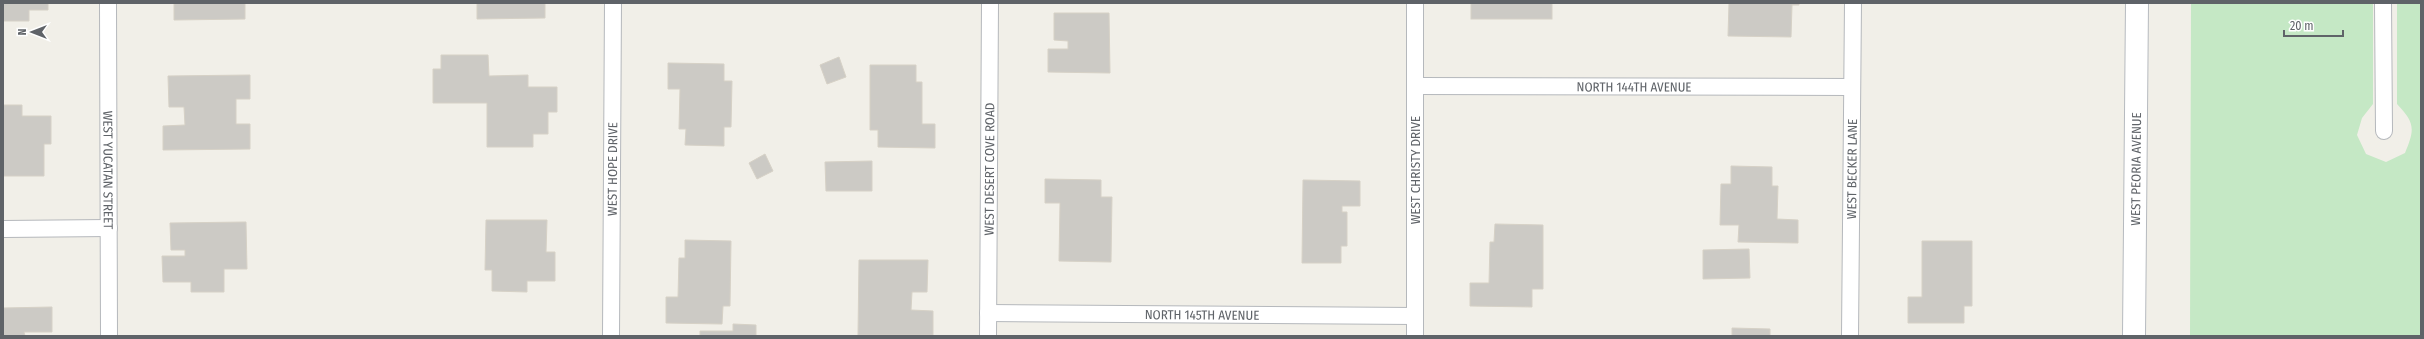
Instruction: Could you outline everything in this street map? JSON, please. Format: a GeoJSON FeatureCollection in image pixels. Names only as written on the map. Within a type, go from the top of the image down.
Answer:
{"type":"FeatureCollection","features":[{"type":"Feature","properties":{"kind":"main road","name":"WEST PEORIA AVENUE"},"geometry":{"type":"LineString","coordinates":[[2134,336],[2137,3]]}},
{"type":"Feature","properties":{"kind":"street","name":"WEST YUCATAN STREET"},"geometry":{"type":"LineString","coordinates":[[108,3],[109,336]]}},
{"type":"Feature","properties":{"kind":"street","name":"WEST HOPE DRIVE"},"geometry":{"type":"LineString","coordinates":[[611,336],[613,3]]}},
{"type":"Feature","properties":{"kind":"street","name":"WEST DESERT COVE ROAD"},"geometry":{"type":"LineString","coordinates":[[988,336],[990,3]]}},
{"type":"Feature","properties":{"kind":"street","name":"WEST CHRISTY DRIVE"},"geometry":{"type":"LineString","coordinates":[[1414,336],[1416,86],[1415,3]]}},
{"type":"Feature","properties":{"kind":"street","name":"WEST BECKER LANE"},"geometry":{"type":"LineString","coordinates":[[1850,336],[1853,3]]}},
{"type":"Feature","properties":{"kind":"street"},"geometry":{"type":"LineString","coordinates":[[2383,3],[2384,131]]}},
{"type":"Feature","properties":{"kind":"street","name":"NORTH 144TH AVENUE"},"geometry":{"type":"LineString","coordinates":[[1416,86],[1852,87]]}},
{"type":"Feature","properties":{"kind":"street"},"geometry":{"type":"LineString","coordinates":[[3,229],[108,228]]}},
{"type":"Feature","properties":{"kind":"street","name":"NORTH 145TH AVENUE"},"geometry":{"type":"LineString","coordinates":[[988,313],[1415,316]]}},
{"type":"Feature","properties":{"kind":"green space"},"geometry":{"type":"Polygon","coordinates":[[[2191,3],[2373,3],[2373,104],[2362,118],[2357,135],[2366,154],[2386,162],[2405,153],[2412,132],[2412,127],[2407,116],[2397,104],[2397,3],[2421,3],[2421,336],[2190,336],[2191,3]]]}},
{"type":"Feature","properties":{"kind":"building"},"geometry":{"type":"Polygon","coordinates":[[[3,3],[48,3],[48,10],[29,10],[29,21],[3,21],[3,3]]]}},
{"type":"Feature","properties":{"kind":"building"},"geometry":{"type":"Polygon","coordinates":[[[174,3],[245,3],[245,19],[174,20],[174,3]]]}},
{"type":"Feature","properties":{"kind":"building"},"geometry":{"type":"Polygon","coordinates":[[[477,3],[545,3],[545,18],[477,19],[477,3]]]}},
{"type":"Feature","properties":{"kind":"building"},"geometry":{"type":"Polygon","coordinates":[[[1471,3],[1552,3],[1552,19],[1471,19],[1471,3]]]}},
{"type":"Feature","properties":{"kind":"building"},"geometry":{"type":"Polygon","coordinates":[[[1729,3],[1799,3],[1799,5],[1792,5],[1791,37],[1728,36],[1729,3]]]}},
{"type":"Feature","properties":{"kind":"building"},"geometry":{"type":"Polygon","coordinates":[[[1054,13],[1109,13],[1110,73],[1048,72],[1048,49],[1068,49],[1068,41],[1054,40],[1054,13]]]}},
{"type":"Feature","properties":{"kind":"building"},"geometry":{"type":"Polygon","coordinates":[[[441,55],[488,55],[489,76],[528,75],[528,87],[557,87],[557,112],[548,112],[548,134],[533,134],[533,147],[487,147],[487,103],[433,103],[433,69],[441,69],[441,55]]]}},
{"type":"Feature","properties":{"kind":"building"},"geometry":{"type":"Polygon","coordinates":[[[839,57],[846,77],[827,84],[820,65],[839,57]]]}},
{"type":"Feature","properties":{"kind":"building"},"geometry":{"type":"Polygon","coordinates":[[[668,63],[724,64],[724,81],[732,81],[731,127],[724,127],[724,146],[685,145],[686,129],[679,129],[680,89],[668,89],[668,63]]]}},
{"type":"Feature","properties":{"kind":"building"},"geometry":{"type":"Polygon","coordinates":[[[870,65],[916,65],[916,82],[922,82],[922,124],[935,124],[935,148],[878,147],[878,130],[870,130],[870,65]]]}},
{"type":"Feature","properties":{"kind":"building"},"geometry":{"type":"Polygon","coordinates":[[[250,75],[250,99],[236,99],[236,124],[250,124],[250,149],[163,150],[163,126],[185,125],[184,107],[169,107],[168,76],[250,75]]]}},
{"type":"Feature","properties":{"kind":"building"},"geometry":{"type":"Polygon","coordinates":[[[3,105],[22,105],[22,116],[51,116],[51,144],[44,144],[44,176],[3,176],[3,105]]]}},
{"type":"Feature","properties":{"kind":"building"},"geometry":{"type":"Polygon","coordinates":[[[765,154],[773,171],[757,179],[749,163],[765,154]]]}},
{"type":"Feature","properties":{"kind":"building"},"geometry":{"type":"Polygon","coordinates":[[[872,161],[872,191],[826,191],[825,162],[872,161]]]}},
{"type":"Feature","properties":{"kind":"building"},"geometry":{"type":"Polygon","coordinates":[[[1731,166],[1772,167],[1772,186],[1778,186],[1777,219],[1798,220],[1798,243],[1738,242],[1739,225],[1720,225],[1721,184],[1731,184],[1731,166]]]}},
{"type":"Feature","properties":{"kind":"building"},"geometry":{"type":"Polygon","coordinates":[[[1045,179],[1101,180],[1101,197],[1112,197],[1111,262],[1059,261],[1060,203],[1045,203],[1045,179]]]}},
{"type":"Feature","properties":{"kind":"building"},"geometry":{"type":"Polygon","coordinates":[[[1303,180],[1360,181],[1360,206],[1342,206],[1342,212],[1347,212],[1347,246],[1341,246],[1341,263],[1302,263],[1303,180]]]}},
{"type":"Feature","properties":{"kind":"building"},"geometry":{"type":"Polygon","coordinates":[[[486,220],[547,220],[546,252],[555,252],[555,281],[527,281],[527,292],[492,291],[492,270],[485,270],[486,220]]]}},
{"type":"Feature","properties":{"kind":"building"},"geometry":{"type":"Polygon","coordinates":[[[246,222],[247,269],[224,269],[224,292],[191,292],[191,282],[163,282],[162,256],[185,256],[185,250],[171,250],[170,223],[246,222]]]}},
{"type":"Feature","properties":{"kind":"building"},"geometry":{"type":"Polygon","coordinates":[[[1495,224],[1543,225],[1543,289],[1532,289],[1532,307],[1470,306],[1470,283],[1489,283],[1490,242],[1494,242],[1495,224]]]}},
{"type":"Feature","properties":{"kind":"building"},"geometry":{"type":"Polygon","coordinates":[[[685,240],[731,241],[730,306],[723,306],[722,324],[666,323],[666,297],[678,297],[679,258],[685,258],[685,240]]]}},
{"type":"Feature","properties":{"kind":"building"},"geometry":{"type":"Polygon","coordinates":[[[1922,241],[1972,241],[1972,306],[1964,306],[1964,323],[1908,323],[1908,297],[1922,297],[1922,241]]]}},
{"type":"Feature","properties":{"kind":"building"},"geometry":{"type":"Polygon","coordinates":[[[1749,249],[1750,278],[1703,279],[1703,250],[1749,249]]]}},
{"type":"Feature","properties":{"kind":"building"},"geometry":{"type":"Polygon","coordinates":[[[859,260],[928,260],[927,292],[912,292],[911,310],[933,311],[933,335],[858,335],[859,260]]]}},
{"type":"Feature","properties":{"kind":"building"},"geometry":{"type":"Polygon","coordinates":[[[52,307],[52,332],[24,332],[25,336],[3,336],[3,308],[52,307]]]}},
{"type":"Feature","properties":{"kind":"building"},"geometry":{"type":"Polygon","coordinates":[[[733,324],[756,325],[756,336],[700,336],[700,331],[733,331],[733,324]]]}},
{"type":"Feature","properties":{"kind":"building"},"geometry":{"type":"Polygon","coordinates":[[[1732,328],[1770,329],[1770,336],[1732,336],[1732,328]]]}}]}
